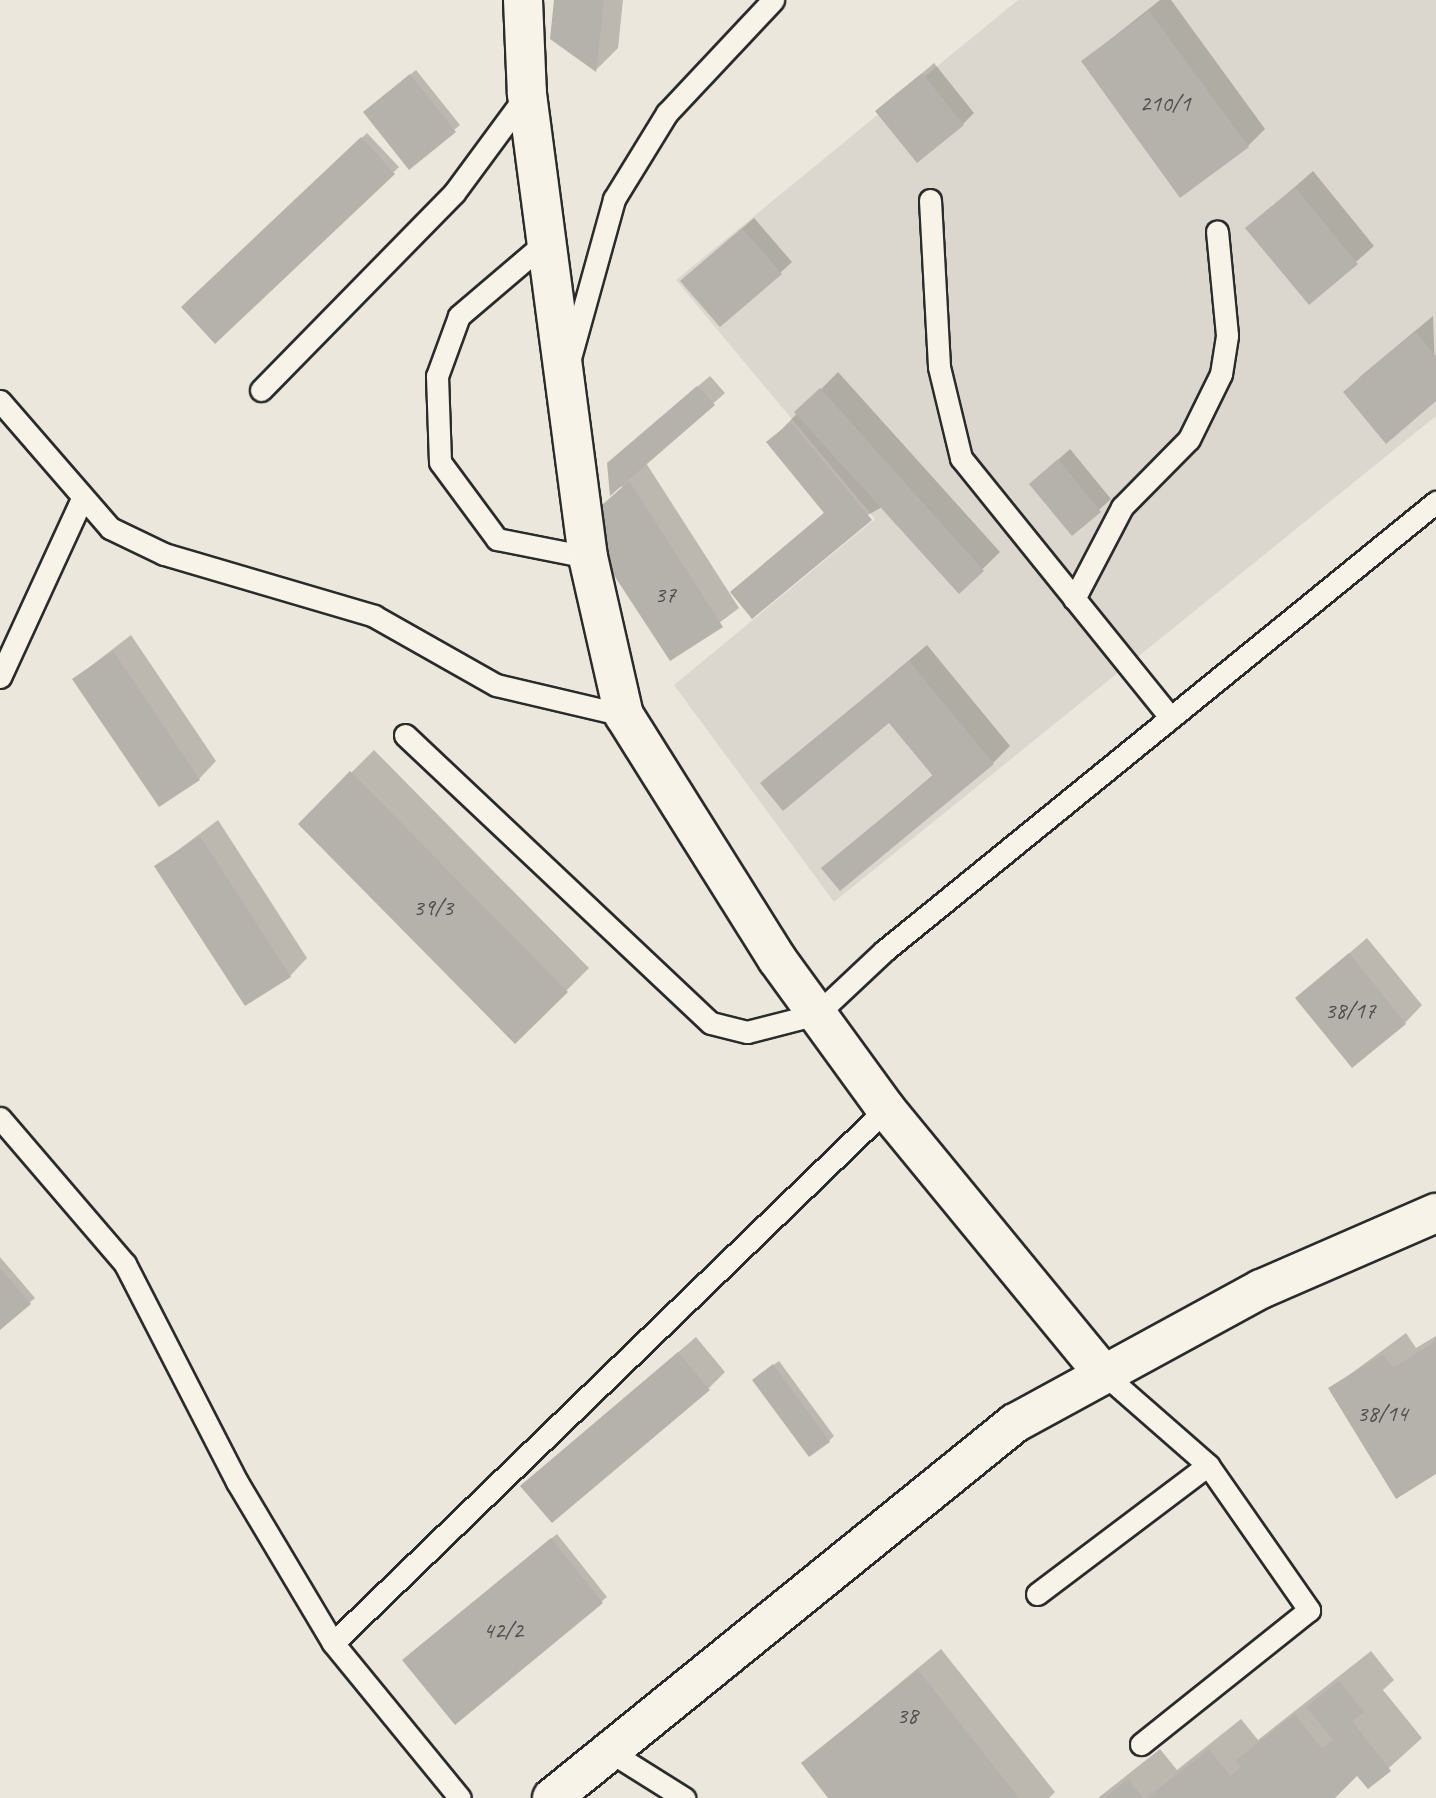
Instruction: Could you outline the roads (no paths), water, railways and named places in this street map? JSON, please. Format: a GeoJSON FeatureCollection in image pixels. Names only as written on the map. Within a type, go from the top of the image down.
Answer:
{"type":"FeatureCollection","features":[{"type":"Feature","properties":{"kind":"street"},"geometry":{"type":"LineString","coordinates":[[523,0],[527,93],[588,557],[624,715],[817,1014],[886,1109],[1103,1373]]}},
{"type":"Feature","properties":{"kind":"street"},"geometry":{"type":"LineString","coordinates":[[552,1798],[1015,1423],[1261,1289],[1436,1213]]}},
{"type":"Feature","properties":{"kind":"lane"},"geometry":{"type":"LineString","coordinates":[[564,377],[614,200],[667,113],[773,0]]}},
{"type":"Feature","properties":{"kind":"lane"},"geometry":{"type":"LineString","coordinates":[[261,390],[454,193],[527,93]]}},
{"type":"Feature","properties":{"kind":"lane"},"geometry":{"type":"LineString","coordinates":[[930,200],[939,367],[961,458],[1171,718]]}},
{"type":"Feature","properties":{"kind":"lane"},"geometry":{"type":"LineString","coordinates":[[1074,599],[1122,507],[1189,439],[1221,374],[1227,335],[1217,231]]}},
{"type":"Feature","properties":{"kind":"lane"},"geometry":{"type":"LineString","coordinates":[[547,242],[459,316],[438,376],[440,462],[497,539],[588,557]]}},
{"type":"Feature","properties":{"kind":"lane"},"geometry":{"type":"LineString","coordinates":[[0,401],[81,501],[110,528],[164,554],[374,616],[496,685],[624,715]]}},
{"type":"Feature","properties":{"kind":"lane"},"geometry":{"type":"LineString","coordinates":[[0,677],[81,501]]}},
{"type":"Feature","properties":{"kind":"lane"},"geometry":{"type":"LineString","coordinates":[[404,735],[711,1023],[747,1032],[817,1014],[884,951],[1436,502]]}},
{"type":"Feature","properties":{"kind":"lane"},"geometry":{"type":"LineString","coordinates":[[333,1643],[886,1109]]}},
{"type":"Feature","properties":{"kind":"lane"},"geometry":{"type":"LineString","coordinates":[[0,1118],[125,1264],[237,1482],[333,1643],[460,1798]]}},
{"type":"Feature","properties":{"kind":"lane"},"geometry":{"type":"LineString","coordinates":[[1103,1373],[1208,1465],[1309,1610],[1141,1744]]}},
{"type":"Feature","properties":{"kind":"lane"},"geometry":{"type":"LineString","coordinates":[[1037,1594],[1208,1465]]}},
{"type":"Feature","properties":{"kind":"lane"},"geometry":{"type":"LineString","coordinates":[[609,1751],[684,1798]]}}]}
